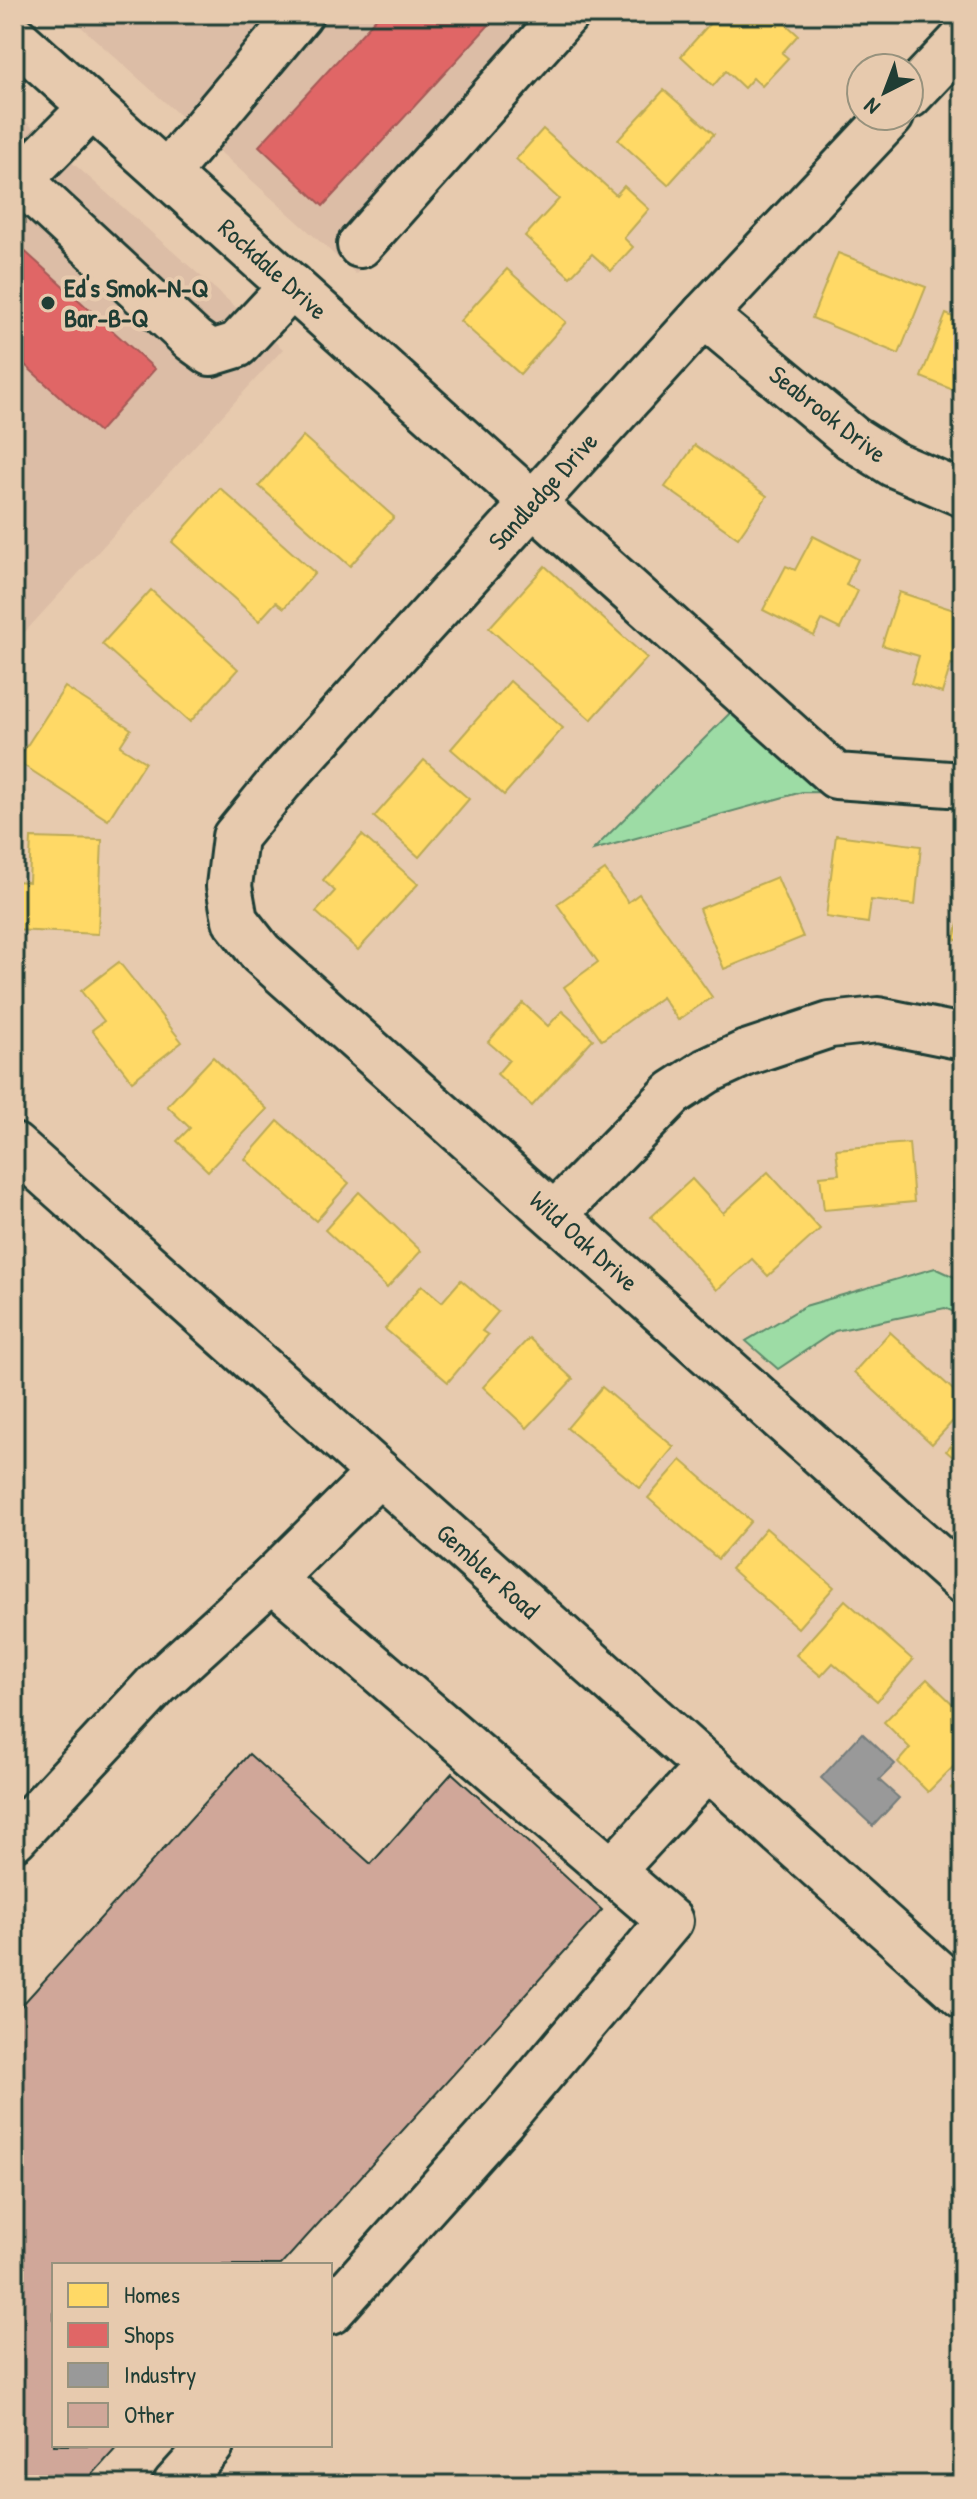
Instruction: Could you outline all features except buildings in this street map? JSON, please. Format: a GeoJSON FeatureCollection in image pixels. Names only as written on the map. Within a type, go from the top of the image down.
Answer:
{"type":"FeatureCollection","features":[{"type":"Feature","properties":{"kind":"street"},"geometry":{"type":"LineString","coordinates":[[167,173],[300,14]]}},
{"type":"Feature","properties":{"kind":"street"},"geometry":{"type":"LineString","coordinates":[[360,245],[566,14]]}},
{"type":"Feature","properties":{"kind":"street","name":"Rockdale Drive"},"geometry":{"type":"LineString","coordinates":[[14,37],[836,776],[963,785]]}},
{"type":"Feature","properties":{"kind":"street"},"geometry":{"type":"LineString","coordinates":[[925,79],[963,39]]}},
{"type":"Feature","properties":{"kind":"street"},"geometry":{"type":"LineString","coordinates":[[92,107],[17,183],[211,353],[237,345],[292,286]]}},
{"type":"Feature","properties":{"kind":"street","name":"Sandledge Drive"},"geometry":{"type":"LineString","coordinates":[[229,886],[235,837],[279,783],[532,502],[876,132]]}},
{"type":"Feature","properties":{"kind":"street","name":"Seabrook Drive"},"geometry":{"type":"LineString","coordinates":[[704,315],[852,438],[893,464],[963,494]]}},
{"type":"Feature","properties":{"kind":"street","name":"Wild Oak Drive"},"geometry":{"type":"LineString","coordinates":[[229,886],[235,920],[261,953],[963,1581]]}},
{"type":"Feature","properties":{"kind":"street"},"geometry":{"type":"LineString","coordinates":[[555,1214],[673,1093],[707,1071],[746,1053],[830,1025],[878,1020],[963,1037]]}},
{"type":"Feature","properties":{"kind":"street","name":"Gembler Road"},"geometry":{"type":"LineString","coordinates":[[14,1146],[963,1996]]}},
{"type":"Feature","properties":{"kind":"street"},"geometry":{"type":"LineString","coordinates":[[14,1838],[157,1684],[272,1579],[379,1473]]}},
{"type":"Feature","properties":{"kind":"street"},"geometry":{"type":"LineString","coordinates":[[272,1579],[670,1921],[504,2118],[332,2310]]}},
{"type":"Feature","properties":{"kind":"street"},"geometry":{"type":"LineString","coordinates":[[611,1872],[708,1767]]}},
{"type":"Feature","properties":{"kind":"street"},"geometry":{"type":"LineString","coordinates":[[175,2485],[209,2447]]}},
{"type":"Feature","properties":{"kind":"shaded area"},"geometry":{"type":"Polygon","coordinates":[[[67,14],[591,14],[356,274],[67,14]]]}},
{"type":"Feature","properties":{"kind":"shaded area"},"geometry":{"type":"Polygon","coordinates":[[[14,111],[283,349],[14,644],[14,111]]]}},
{"type":"Feature","properties":{"kind":"green space"},"geometry":{"type":"Polygon","coordinates":[[[735,708],[841,766],[916,793],[802,792],[593,850],[735,708]]]}},
{"type":"Feature","properties":{"kind":"green space"},"geometry":{"type":"Polygon","coordinates":[[[935,1268],[963,1281],[963,1316],[945,1308],[835,1331],[778,1369],[746,1341],[805,1306],[935,1268]]]}},
{"type":"Feature","properties":{"kind":"place","name":"Ed's Smok-N-Q Bar-B-Q"},"geometry":{"type":"Point","coordinates":[48,303]}}]}
